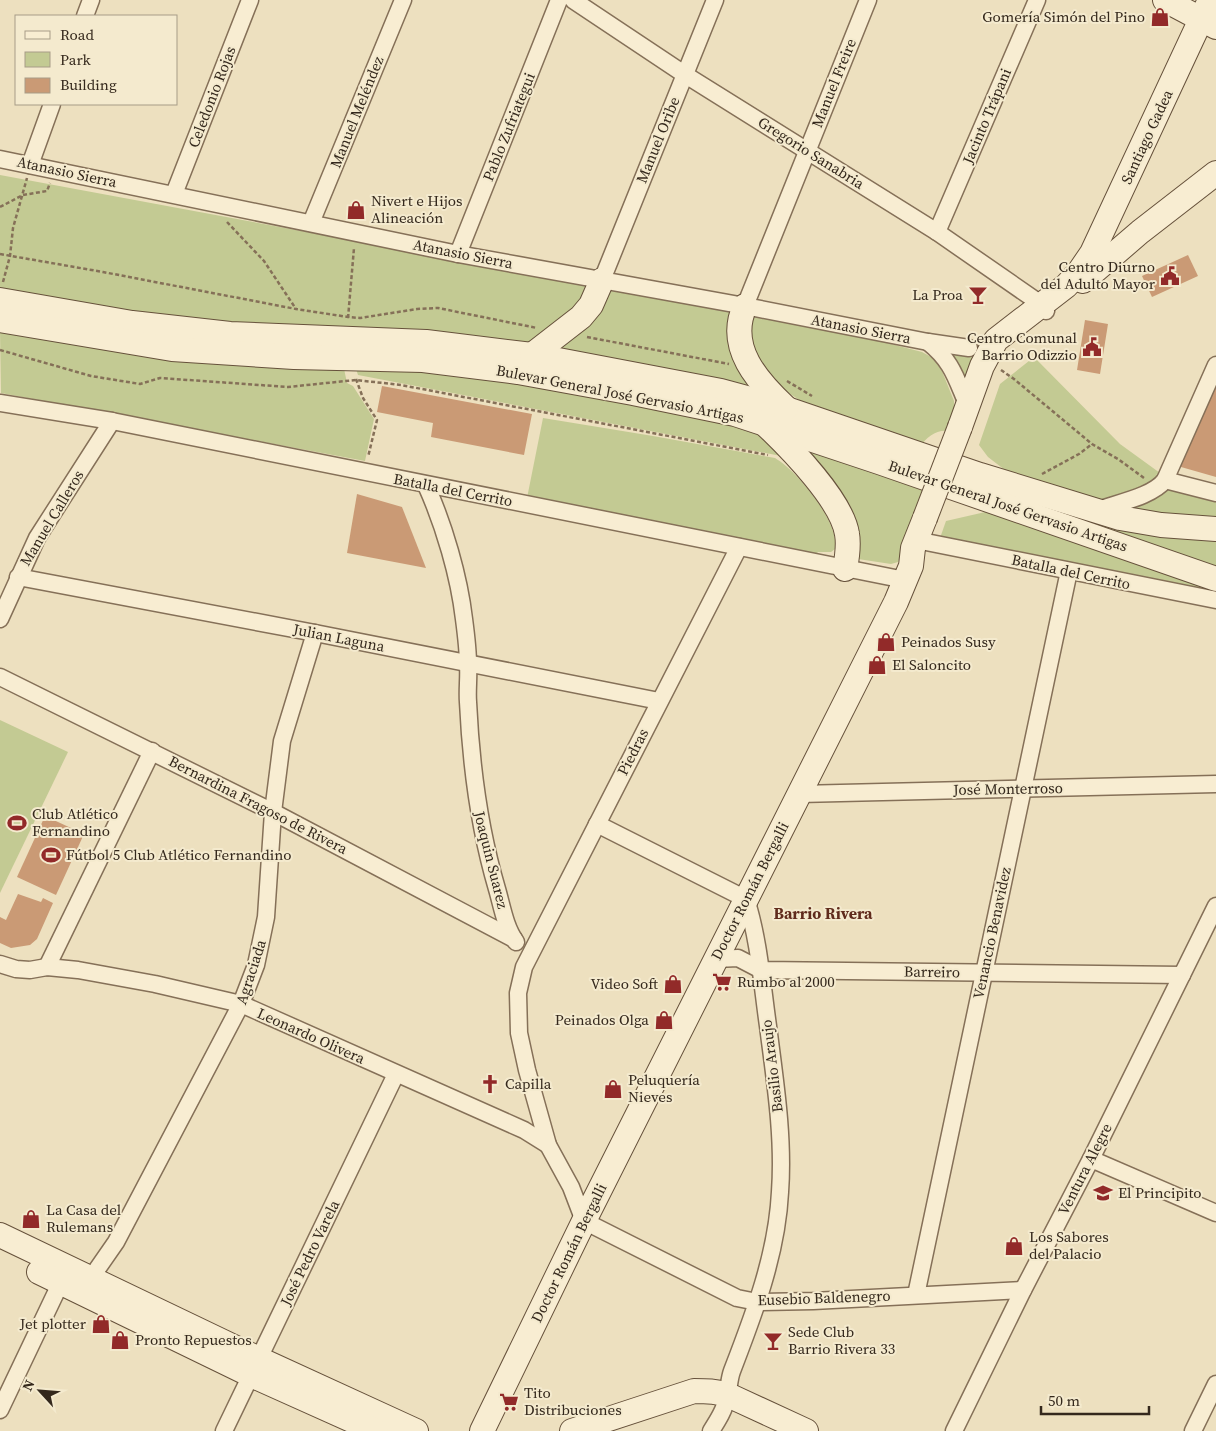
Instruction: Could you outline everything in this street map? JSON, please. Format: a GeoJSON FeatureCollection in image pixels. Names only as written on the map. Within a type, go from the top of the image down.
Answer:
{"type":"FeatureCollection","features":[{"type":"Feature","properties":{"kind":"main road"},"geometry":{"type":"LineString","coordinates":[[1164,0],[1209,16]]}},
{"type":"Feature","properties":{"kind":"main road","name":"Santiago Gadea"},"geometry":{"type":"LineString","coordinates":[[1044,307],[1079,272],[1092,253],[1209,16]]}},
{"type":"Feature","properties":{"kind":"main road"},"geometry":{"type":"LineString","coordinates":[[966,421],[982,366],[992,345],[1007,331],[1044,307],[1216,173]]}},
{"type":"Feature","properties":{"kind":"main road"},"geometry":{"type":"LineString","coordinates":[[532,355],[581,317],[591,305],[602,280]]}},
{"type":"Feature","properties":{"kind":"main road","name":"Bulevar General José Gervasio Artigas"},"geometry":{"type":"LineString","coordinates":[[1,294],[132,324],[230,334],[426,342],[532,355],[721,391],[787,409],[980,475],[1120,518],[1161,525],[1216,529]]}},
{"type":"Feature","properties":{"kind":"main road"},"geometry":{"type":"LineString","coordinates":[[745,306],[741,314],[739,328],[740,341],[745,358],[765,388],[787,409]]}},
{"type":"Feature","properties":{"kind":"main road"},"geometry":{"type":"LineString","coordinates":[[966,421],[1002,350],[1044,307]]}},
{"type":"Feature","properties":{"kind":"main road","name":"Bulevar General José Gervasio Artigas"},"geometry":{"type":"LineString","coordinates":[[0,320],[172,349],[294,357],[423,360],[518,372],[726,412],[880,462],[1216,579]]}},
{"type":"Feature","properties":{"kind":"main road","name":"Doctor Román Bergalli"},"geometry":{"type":"LineString","coordinates":[[482,1431],[584,1221],[908,573],[914,548],[928,527],[966,421]]}},
{"type":"Feature","properties":{"kind":"main road"},"geometry":{"type":"LineString","coordinates":[[764,423],[816,479],[843,518],[847,534],[845,569]]}},
{"type":"Feature","properties":{"kind":"main road"},"geometry":{"type":"LineString","coordinates":[[0,1235],[91,1278],[376,1431]]}},
{"type":"Feature","properties":{"kind":"main road"},"geometry":{"type":"LineString","coordinates":[[0,1253],[61,1282],[255,1367],[416,1431]]}},
{"type":"Feature","properties":{"kind":"main road"},"geometry":{"type":"LineString","coordinates":[[572,1431],[694,1391],[717,1393],[806,1431]]}},
{"type":"Feature","properties":{"kind":"street"},"geometry":{"type":"LineString","coordinates":[[85,15],[90,0]]}},
{"type":"Feature","properties":{"kind":"street","name":"Celedonio Rojas"},"geometry":{"type":"LineString","coordinates":[[174,194],[250,0]]}},
{"type":"Feature","properties":{"kind":"street","name":"Manuel Meléndez"},"geometry":{"type":"LineString","coordinates":[[312,223],[403,0]]}},
{"type":"Feature","properties":{"kind":"street","name":"Pablo Zufriategui"},"geometry":{"type":"LineString","coordinates":[[458,254],[559,0]]}},
{"type":"Feature","properties":{"kind":"street","name":"Gregorio Sanabria"},"geometry":{"type":"LineString","coordinates":[[573,0],[684,74],[937,232],[1044,307]]}},
{"type":"Feature","properties":{"kind":"street","name":"Manuel Oribe"},"geometry":{"type":"LineString","coordinates":[[602,280],[715,0]]}},
{"type":"Feature","properties":{"kind":"street","name":"Manuel Freire"},"geometry":{"type":"LineString","coordinates":[[745,306],[868,0]]}},
{"type":"Feature","properties":{"kind":"street","name":"Jacinto Trápani"},"geometry":{"type":"LineString","coordinates":[[937,232],[1037,0]]}},
{"type":"Feature","properties":{"kind":"street"},"geometry":{"type":"LineString","coordinates":[[30,164],[52,105]]}},
{"type":"Feature","properties":{"kind":"street","name":"Atanasio Sierra"},"geometry":{"type":"LineString","coordinates":[[0,159],[458,254],[745,306],[928,342],[969,348]]}},
{"type":"Feature","properties":{"kind":"street","name":"Atanasio Sierra"},"geometry":{"type":"LineString","coordinates":[[928,342],[945,358],[953,370],[966,421]]}},
{"type":"Feature","properties":{"kind":"street"},"geometry":{"type":"LineString","coordinates":[[1095,511],[1144,495],[1164,482],[1209,399],[1216,365]]}},
{"type":"Feature","properties":{"kind":"street","name":"Batalla del Cerrito"},"geometry":{"type":"LineString","coordinates":[[0,403],[112,421],[845,569],[908,573]]}},
{"type":"Feature","properties":{"kind":"street","name":"Manuel Calleros"},"geometry":{"type":"LineString","coordinates":[[0,619],[37,538],[112,421]]}},
{"type":"Feature","properties":{"kind":"street"},"geometry":{"type":"LineString","coordinates":[[1164,482],[1216,492]]}},
{"type":"Feature","properties":{"kind":"street","name":"Joaquin Suarez"},"geometry":{"type":"LineString","coordinates":[[426,485],[433,500],[456,572],[464,618],[468,664],[470,740],[478,815],[506,922],[514,939],[529,957]]}},
{"type":"Feature","properties":{"kind":"street","name":"Batalla del Cerrito"},"geometry":{"type":"LineString","coordinates":[[928,527],[1069,571],[1216,600]]}},
{"type":"Feature","properties":{"kind":"street","name":"Piedras"},"geometry":{"type":"LineString","coordinates":[[529,957],[738,547]]}},
{"type":"Feature","properties":{"kind":"street","name":"Venancio Benavidez"},"geometry":{"type":"LineString","coordinates":[[916,1295],[1069,571]]}},
{"type":"Feature","properties":{"kind":"street","name":"Julian Laguna"},"geometry":{"type":"LineString","coordinates":[[18,577],[659,701]]}},
{"type":"Feature","properties":{"kind":"street","name":"Agraciada"},"geometry":{"type":"LineString","coordinates":[[91,1278],[116,1242],[241,1004],[256,965],[266,918],[273,812],[282,741],[315,633]]}},
{"type":"Feature","properties":{"kind":"street","name":"Bernardina Fragoso de Rivera"},"geometry":{"type":"LineString","coordinates":[[0,677],[273,812],[514,939]]}},
{"type":"Feature","properties":{"kind":"street"},"geometry":{"type":"LineString","coordinates":[[47,967],[152,751]]}},
{"type":"Feature","properties":{"kind":"street","name":"José Monterroso"},"geometry":{"type":"LineString","coordinates":[[799,794],[1216,784]]}},
{"type":"Feature","properties":{"kind":"street"},"geometry":{"type":"LineString","coordinates":[[596,824],[746,899]]}},
{"type":"Feature","properties":{"kind":"street","name":"Basilio Araujo"},"geometry":{"type":"LineString","coordinates":[[711,1431],[722,1413],[717,1393],[730,1377],[753,1317],[772,1249],[780,1193],[781,1161],[776,1090],[761,970],[752,918],[746,899]]}},
{"type":"Feature","properties":{"kind":"street","name":"Ventura Alegre"},"geometry":{"type":"LineString","coordinates":[[954,1431],[1216,906]]}},
{"type":"Feature","properties":{"kind":"street"},"geometry":{"type":"LineString","coordinates":[[529,957],[524,967],[518,993],[519,1033],[527,1070],[548,1145],[571,1187],[584,1221]]}},
{"type":"Feature","properties":{"kind":"street","name":"Barreiro"},"geometry":{"type":"LineString","coordinates":[[716,958],[738,958],[761,970],[1182,975]]}},
{"type":"Feature","properties":{"kind":"street","name":"Leonardo Olivera"},"geometry":{"type":"LineString","coordinates":[[0,964],[16,970],[63,967],[241,1004],[524,1130],[548,1145]]}},
{"type":"Feature","properties":{"kind":"street","name":"José Pedro Varela"},"geometry":{"type":"LineString","coordinates":[[224,1431],[396,1074]]}},
{"type":"Feature","properties":{"kind":"street"},"geometry":{"type":"LineString","coordinates":[[1091,1159],[1216,1213]]}},
{"type":"Feature","properties":{"kind":"street","name":"Eusebio Baldenegro"},"geometry":{"type":"LineString","coordinates":[[584,1221],[737,1298],[757,1302],[813,1301],[1023,1290]]}},
{"type":"Feature","properties":{"kind":"street"},"geometry":{"type":"LineString","coordinates":[[0,1410],[61,1282]]}},
{"type":"Feature","properties":{"kind":"street"},"geometry":{"type":"LineString","coordinates":[[1193,1431],[1216,1384]]}},
{"type":"Feature","properties":{"kind":"street"},"geometry":{"type":"LineString","coordinates":[[711,1431],[713,1418],[711,1397],[717,1393]]}},
{"type":"Feature","properties":{"kind":"path"},"geometry":{"type":"LineString","coordinates":[[1,294],[10,256],[13,228],[30,164]]}},
{"type":"Feature","properties":{"kind":"path"},"geometry":{"type":"LineString","coordinates":[[0,207],[23,195],[47,191],[55,170]]}},
{"type":"Feature","properties":{"kind":"path"},"geometry":{"type":"LineString","coordinates":[[226,221],[264,262],[296,309]]}},
{"type":"Feature","properties":{"kind":"path"},"geometry":{"type":"LineString","coordinates":[[0,350],[91,376],[140,384],[160,378],[288,387],[356,380],[401,385],[776,456]]}},
{"type":"Feature","properties":{"kind":"path"},"geometry":{"type":"LineString","coordinates":[[994,366],[1014,379],[1092,444],[1118,459],[1147,480],[1164,482]]}},
{"type":"Feature","properties":{"kind":"green space"},"geometry":{"type":"Polygon","coordinates":[[[0,175],[586,284],[589,286],[587,300],[527,345],[185,321],[0,290],[0,175]]]}},
{"type":"Feature","properties":{"kind":"green space"},"geometry":{"type":"Polygon","coordinates":[[[611,290],[731,312],[760,392],[554,348],[611,290]]]}},
{"type":"Feature","properties":{"kind":"green space"},"geometry":{"type":"Polygon","coordinates":[[[751,315],[860,336],[922,352],[933,358],[942,371],[954,401],[954,411],[949,431],[940,431],[932,434],[921,446],[816,411],[778,386],[758,364],[747,320],[751,315]]]}},
{"type":"Feature","properties":{"kind":"green space"},"geometry":{"type":"Polygon","coordinates":[[[0,330],[343,364],[347,383],[353,386],[374,419],[365,461],[1,393],[0,330]]]}},
{"type":"Feature","properties":{"kind":"green space"},"geometry":{"type":"Polygon","coordinates":[[[949,349],[981,354],[968,388],[949,349]]]}},
{"type":"Feature","properties":{"kind":"green space"},"geometry":{"type":"Polygon","coordinates":[[[1034,357],[1120,444],[1160,473],[1216,488],[1216,522],[1161,516],[1014,477],[988,457],[979,445],[1000,384],[1034,357]]]}},
{"type":"Feature","properties":{"kind":"green space"},"geometry":{"type":"Polygon","coordinates":[[[355,366],[517,381],[757,431],[781,456],[358,375],[355,366]]]}},
{"type":"Feature","properties":{"kind":"green space"},"geometry":{"type":"Polygon","coordinates":[[[543,418],[775,458],[805,485],[815,498],[831,525],[835,538],[835,549],[831,552],[818,552],[815,555],[527,498],[543,418]]]}},
{"type":"Feature","properties":{"kind":"green space"},"geometry":{"type":"Polygon","coordinates":[[[796,442],[928,486],[898,562],[891,564],[858,559],[796,442]]]}},
{"type":"Feature","properties":{"kind":"green space"},"geometry":{"type":"Polygon","coordinates":[[[974,479],[1216,537],[1216,570],[1127,539],[974,479]]]}},
{"type":"Feature","properties":{"kind":"green space"},"geometry":{"type":"Polygon","coordinates":[[[994,510],[1216,589],[1216,593],[940,538],[946,521],[994,510]]]}},
{"type":"Feature","properties":{"kind":"green space","name":"Club Atlético Fernandino"},"geometry":{"type":"Polygon","coordinates":[[[0,720],[68,752],[0,893],[0,720]]]}},
{"type":"Feature","properties":{"kind":"building","name":"Centro Diurno del Adulto Mayor"},"geometry":{"type":"Polygon","coordinates":[[[1188,255],[1198,276],[1152,297],[1142,276],[1188,255]]]}},
{"type":"Feature","properties":{"kind":"building","name":"Centro Comunal Barrio Odizzio"},"geometry":{"type":"Polygon","coordinates":[[[1085,320],[1108,324],[1100,374],[1077,370],[1085,320]]]}},
{"type":"Feature","properties":{"kind":"building"},"geometry":{"type":"Polygon","coordinates":[[[1216,375],[1216,477],[1174,465],[1216,375]]]}},
{"type":"Feature","properties":{"kind":"building"},"geometry":{"type":"Polygon","coordinates":[[[382,386],[532,414],[524,455],[431,437],[433,423],[377,412],[382,386]]]}},
{"type":"Feature","properties":{"kind":"building"},"geometry":{"type":"Polygon","coordinates":[[[357,494],[402,507],[426,568],[347,553],[357,494]]]}},
{"type":"Feature","properties":{"kind":"building","name":"Fútbol 5 Club Atlético Fernandino"},"geometry":{"type":"Polygon","coordinates":[[[45,816],[84,834],[56,895],[17,877],[45,816]]]}},
{"type":"Feature","properties":{"kind":"building"},"geometry":{"type":"Polygon","coordinates":[[[18,894],[41,902],[43,898],[53,903],[37,939],[30,945],[11,948],[0,943],[0,917],[6,920],[18,894]]]}},
{"type":"Feature","properties":{"kind":"place","name":"Gomería Simón del Pino"},"geometry":{"type":"Point","coordinates":[1160,17]}},
{"type":"Feature","properties":{"kind":"place","name":"Nivert e Hijos Alineación"},"geometry":{"type":"Point","coordinates":[356,210]}},
{"type":"Feature","properties":{"kind":"place","name":"Centro Diurno del Adulto Mayor"},"geometry":{"type":"Point","coordinates":[1170,276]}},
{"type":"Feature","properties":{"kind":"place","name":"La Proa"},"geometry":{"type":"Point","coordinates":[978,295]}},
{"type":"Feature","properties":{"kind":"place","name":"Centro Comunal Barrio Odizzio"},"geometry":{"type":"Point","coordinates":[1092,347]}},
{"type":"Feature","properties":{"kind":"place","name":"Peinados Susy"},"geometry":{"type":"Point","coordinates":[886,642]}},
{"type":"Feature","properties":{"kind":"place","name":"El Saloncito"},"geometry":{"type":"Point","coordinates":[877,665]}},
{"type":"Feature","properties":{"kind":"place","name":"Club Atlético Fernandino"},"geometry":{"type":"Point","coordinates":[17,823]}},
{"type":"Feature","properties":{"kind":"place","name":"Fútbol 5 Club Atlético Fernandino"},"geometry":{"type":"Point","coordinates":[51,855]}},
{"type":"Feature","properties":{"kind":"place","name":"Rumbo al 2000"},"geometry":{"type":"Point","coordinates":[722,982]}},
{"type":"Feature","properties":{"kind":"place","name":"Video Soft"},"geometry":{"type":"Point","coordinates":[673,984]}},
{"type":"Feature","properties":{"kind":"place","name":"Peinados Olga"},"geometry":{"type":"Point","coordinates":[664,1020]}},
{"type":"Feature","properties":{"kind":"place","name":"Capilla"},"geometry":{"type":"Point","coordinates":[490,1084]}},
{"type":"Feature","properties":{"kind":"place","name":"Peluquería Nieves"},"geometry":{"type":"Point","coordinates":[613,1089]}},
{"type":"Feature","properties":{"kind":"place","name":"El Principito"},"geometry":{"type":"Point","coordinates":[1103,1193]}},
{"type":"Feature","properties":{"kind":"place","name":"La Casa del Rulemans"},"geometry":{"type":"Point","coordinates":[31,1219]}},
{"type":"Feature","properties":{"kind":"place","name":"Los Sabores del Palacio"},"geometry":{"type":"Point","coordinates":[1014,1246]}},
{"type":"Feature","properties":{"kind":"place","name":"Jet plotter"},"geometry":{"type":"Point","coordinates":[101,1324]}},
{"type":"Feature","properties":{"kind":"place","name":"Pronto Repuestos"},"geometry":{"type":"Point","coordinates":[120,1340]}},
{"type":"Feature","properties":{"kind":"place","name":"Sede Club Barrio Rivera 33"},"geometry":{"type":"Point","coordinates":[773,1341]}},
{"type":"Feature","properties":{"kind":"place","name":"Tito Distribuciones"},"geometry":{"type":"Point","coordinates":[509,1402]}},
{"type":"Feature","properties":{"kind":"district","name":"Barrio Rivera"},"geometry":{"type":"Point","coordinates":[823,913]}}]}
